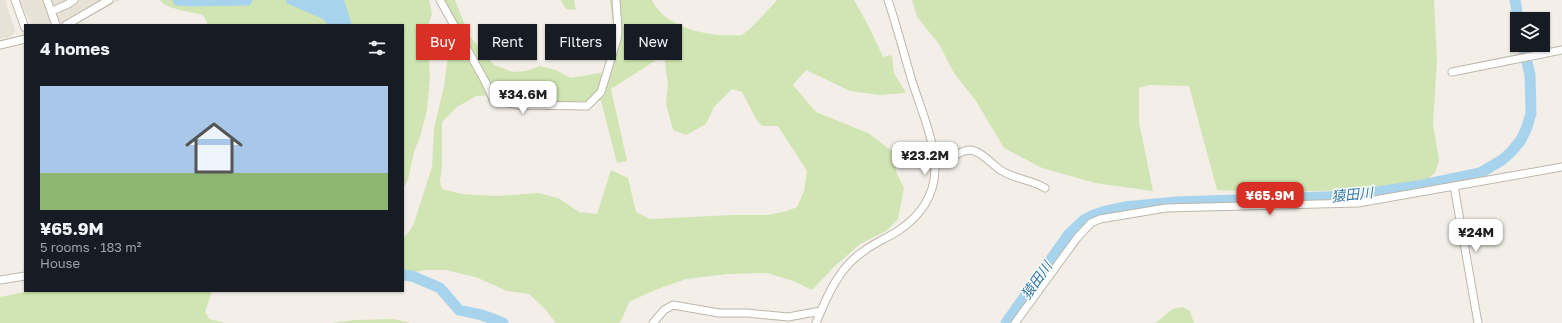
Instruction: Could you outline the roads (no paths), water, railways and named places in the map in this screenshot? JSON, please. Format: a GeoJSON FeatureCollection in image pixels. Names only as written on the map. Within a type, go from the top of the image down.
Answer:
{"type":"FeatureCollection","features":[{"type":"Feature","properties":{"kind":"street"},"geometry":{"type":"LineString","coordinates":[[15,0],[24,25]]}},
{"type":"Feature","properties":{"kind":"street"},"geometry":{"type":"LineString","coordinates":[[47,0],[56,24]]}},
{"type":"Feature","properties":{"kind":"street"},"geometry":{"type":"LineString","coordinates":[[52,11],[74,0]]}},
{"type":"Feature","properties":{"kind":"street"},"geometry":{"type":"LineString","coordinates":[[68,24],[109,0]]}},
{"type":"Feature","properties":{"kind":"street"},"geometry":{"type":"LineString","coordinates":[[440,0],[493,99],[518,105],[569,107],[587,106],[601,92],[617,39],[618,30],[616,0]]}},
{"type":"Feature","properties":{"kind":"street"},"geometry":{"type":"LineString","coordinates":[[816,323],[839,275],[848,264],[863,251],[902,228],[916,217],[924,208],[934,183],[936,164],[930,137],[888,0]]}},
{"type":"Feature","properties":{"kind":"street"},"geometry":{"type":"LineString","coordinates":[[0,45],[24,40]]}},
{"type":"Feature","properties":{"kind":"street"},"geometry":{"type":"LineString","coordinates":[[1452,72],[1562,50]]}},
{"type":"Feature","properties":{"kind":"street"},"geometry":{"type":"LineString","coordinates":[[936,164],[943,164],[962,152],[971,150],[977,152],[1002,171],[1036,183],[1045,188]]}},
{"type":"Feature","properties":{"kind":"street"},"geometry":{"type":"LineString","coordinates":[[1015,323],[1077,238],[1090,223],[1100,219],[1166,208],[1358,203],[1562,167]]}},
{"type":"Feature","properties":{"kind":"street"},"geometry":{"type":"LineString","coordinates":[[1454,186],[1478,323]]}},
{"type":"Feature","properties":{"kind":"street"},"geometry":{"type":"LineString","coordinates":[[0,280],[24,276]]}},
{"type":"Feature","properties":{"kind":"street"},"geometry":{"type":"LineString","coordinates":[[653,323],[664,310],[673,305],[719,313],[747,313],[788,317],[821,311]]}},
{"type":"Feature","properties":{"kind":"water"},"geometry":{"type":"Polygon","coordinates":[[[287,0],[344,0],[352,24],[327,24],[323,19],[286,3],[287,0]]]}},
{"type":"Feature","properties":{"kind":"waterway"},"geometry":{"type":"LineString","coordinates":[[178,0],[247,0]]}},
{"type":"Feature","properties":{"kind":"waterway","name":"猿田川"},"geometry":{"type":"LineString","coordinates":[[1515,0],[1517,12]]}},
{"type":"Feature","properties":{"kind":"waterway","name":"猿田川"},"geometry":{"type":"LineString","coordinates":[[1006,323],[1069,234],[1084,220],[1106,211],[1124,207],[1177,202],[1352,196],[1423,185],[1480,173],[1502,160],[1511,152],[1521,140],[1527,127],[1531,113],[1530,75],[1525,52]]}},
{"type":"Feature","properties":{"kind":"waterway"},"geometry":{"type":"LineString","coordinates":[[404,275],[412,276],[440,288],[459,310],[482,315],[503,323]]}}]}
